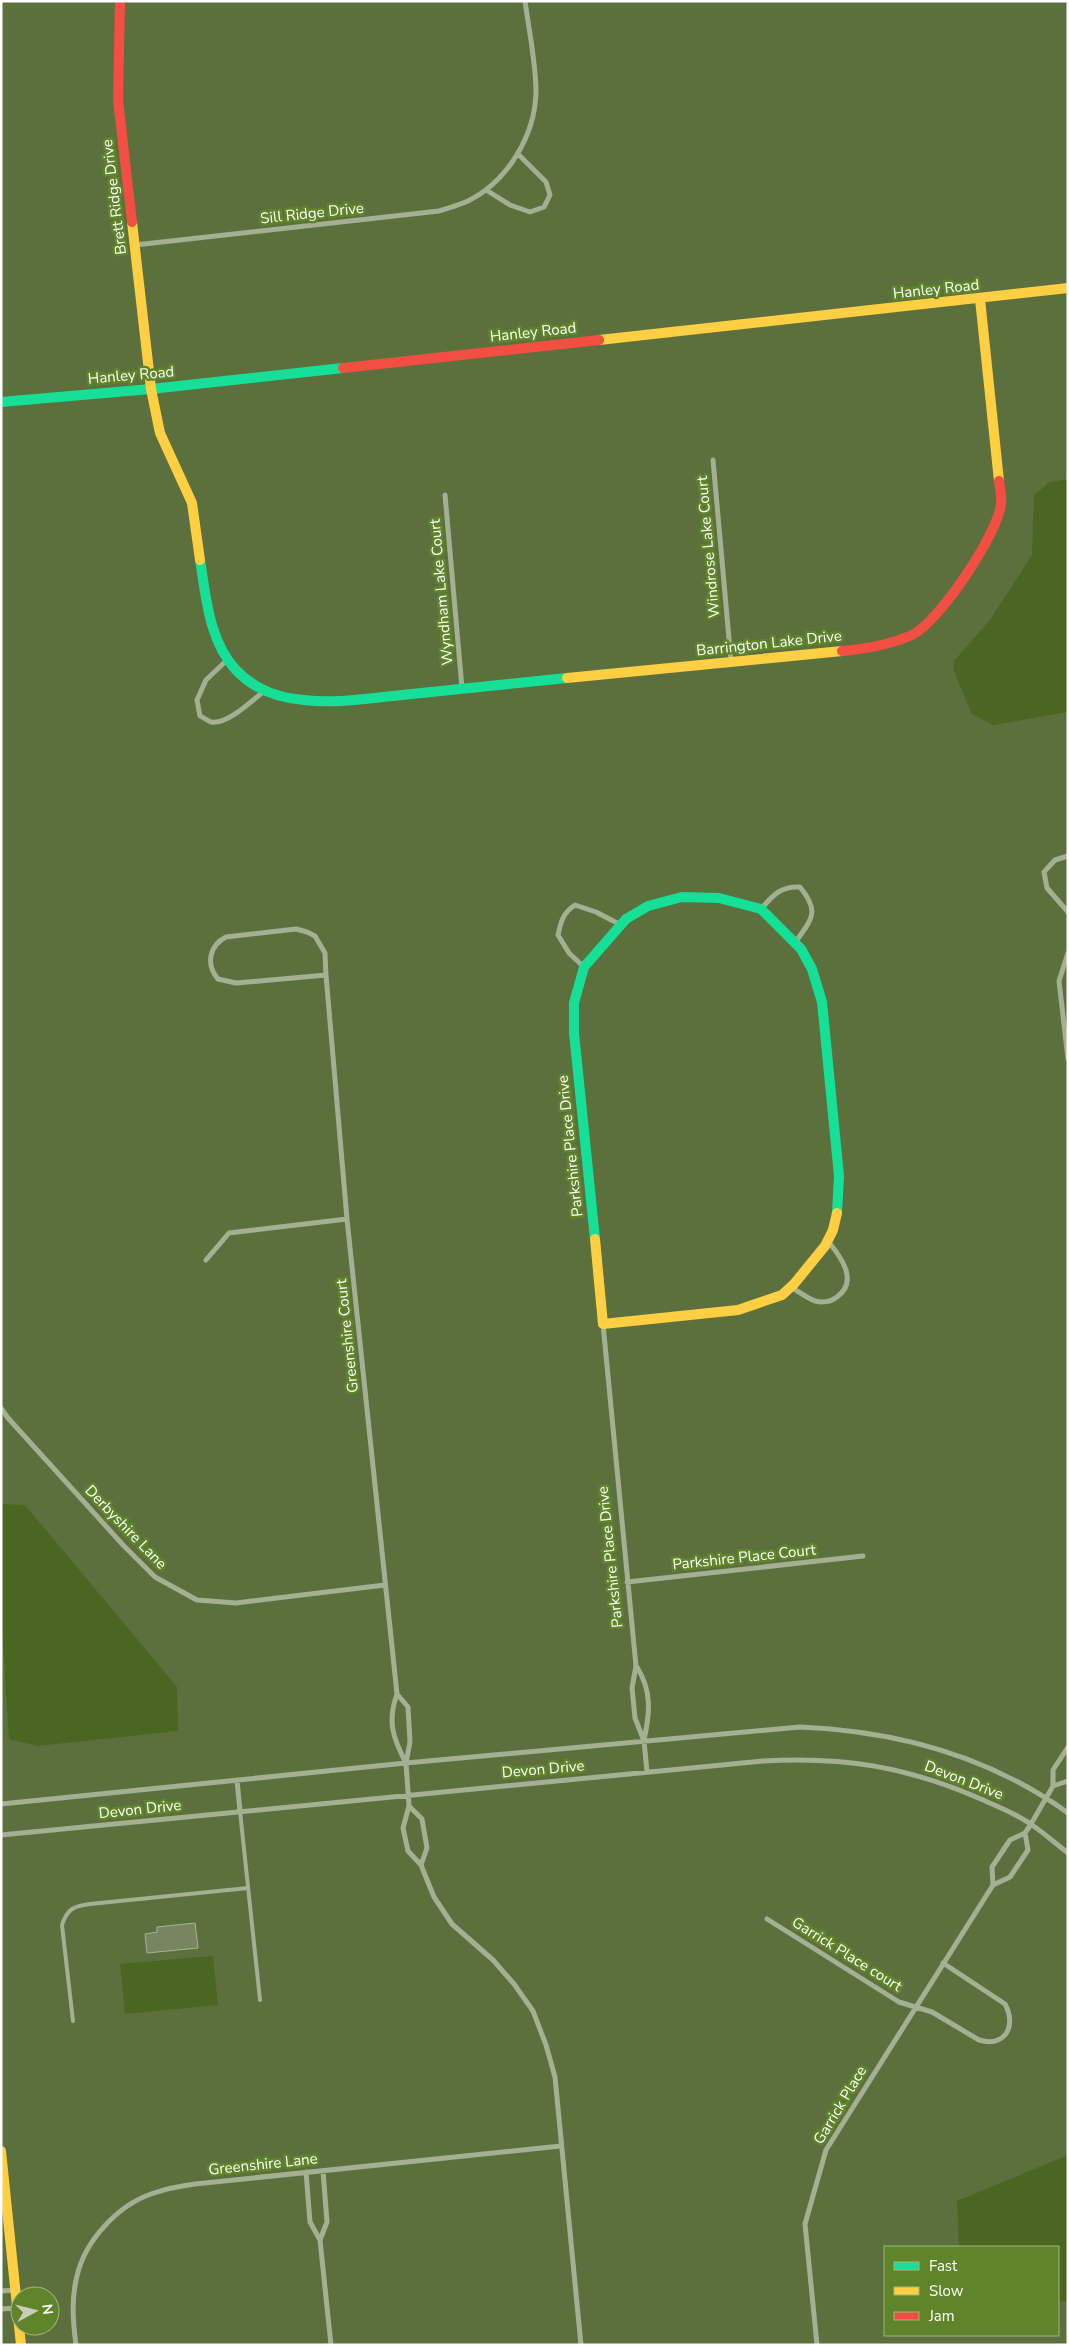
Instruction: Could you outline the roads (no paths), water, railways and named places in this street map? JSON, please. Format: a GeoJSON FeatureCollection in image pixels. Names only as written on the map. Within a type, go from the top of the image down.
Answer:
{"type":"FeatureCollection","features":[{"type":"Feature","properties":{"kind":"street","name":"Brett Ridge Drive"},"geometry":{"type":"LineString","coordinates":[[120,1],[121,24],[117,65],[118,100],[151,389]]}},
{"type":"Feature","properties":{"kind":"street","name":"Sill Ridge Drive"},"geometry":{"type":"LineString","coordinates":[[135,245],[439,212],[486,190],[502,176],[518,154],[533,116],[536,92],[525,1]]}},
{"type":"Feature","properties":{"kind":"street"},"geometry":{"type":"LineString","coordinates":[[486,190],[510,205],[530,212],[544,207],[550,196],[546,182],[518,154]]}},
{"type":"Feature","properties":{"kind":"street","name":"Hanley Road"},"geometry":{"type":"LineString","coordinates":[[1,402],[151,389],[1068,288]]}},
{"type":"Feature","properties":{"kind":"street","name":"Barrington Lake Drive"},"geometry":{"type":"LineString","coordinates":[[151,389],[160,433],[192,502],[212,628],[227,660],[248,683],[264,691],[313,702],[326,702],[874,648],[914,634],[945,606],[987,541],[1000,505],[996,444],[980,299]]}},
{"type":"Feature","properties":{"kind":"street","name":"Windrose Lake Court"},"geometry":{"type":"LineString","coordinates":[[713,460],[731,661]]}},
{"type":"Feature","properties":{"kind":"street","name":"Wyndham Lake Court"},"geometry":{"type":"LineString","coordinates":[[445,495],[462,688]]}},
{"type":"Feature","properties":{"kind":"street"},"geometry":{"type":"LineString","coordinates":[[227,660],[206,680],[196,700],[200,716],[211,722],[220,721],[238,712],[264,691]]}},
{"type":"Feature","properties":{"kind":"street"},"geometry":{"type":"LineString","coordinates":[[1068,856],[1055,860],[1044,872],[1047,888],[1068,912]]}},
{"type":"Feature","properties":{"kind":"street"},"geometry":{"type":"LineString","coordinates":[[761,909],[774,894],[783,888],[800,887],[811,903],[813,911],[811,921],[796,943]]}},
{"type":"Feature","properties":{"kind":"street","name":"Parkshire Place Drive"},"geometry":{"type":"LineString","coordinates":[[603,1324],[738,1310],[759,1305],[783,1294],[791,1287],[828,1240],[834,1224],[839,1191],[822,1002],[812,969],[802,949],[761,909],[719,898],[682,896],[648,906],[626,919],[584,966],[574,1003],[574,1033],[636,1666],[632,1688],[635,1718],[644,1740],[647,1772]]}},
{"type":"Feature","properties":{"kind":"street"},"geometry":{"type":"LineString","coordinates":[[584,966],[569,953],[558,935],[561,919],[567,911],[575,905],[596,912],[620,925]]}},
{"type":"Feature","properties":{"kind":"street","name":"Greenshire Court"},"geometry":{"type":"LineString","coordinates":[[326,975],[236,982],[218,979],[210,967],[212,949],[218,941],[226,937],[296,929],[315,936],[325,953],[348,1219],[397,1694],[391,1710],[393,1740],[406,1763]]}},
{"type":"Feature","properties":{"kind":"street"},"geometry":{"type":"LineString","coordinates":[[1068,953],[1059,981],[1068,1059]]}},
{"type":"Feature","properties":{"kind":"street"},"geometry":{"type":"LineString","coordinates":[[206,1260],[229,1234],[348,1219]]}},
{"type":"Feature","properties":{"kind":"street"},"geometry":{"type":"LineString","coordinates":[[791,1287],[816,1301],[831,1301],[842,1294],[848,1282],[847,1271],[841,1258],[828,1240]]}},
{"type":"Feature","properties":{"kind":"street","name":"Derbyshire Lane"},"geometry":{"type":"LineString","coordinates":[[1,1408],[8,1418],[155,1577],[196,1600],[236,1603],[385,1585]]}},
{"type":"Feature","properties":{"kind":"street","name":"Parkshire Place Court"},"geometry":{"type":"LineString","coordinates":[[628,1582],[863,1556]]}},
{"type":"Feature","properties":{"kind":"street","name":"Parkshire Place Drive"},"geometry":{"type":"LineString","coordinates":[[636,1666],[646,1681],[649,1717],[644,1740]]}},
{"type":"Feature","properties":{"kind":"street","name":"Greenshire Court"},"geometry":{"type":"LineString","coordinates":[[397,1694],[408,1707],[410,1742],[406,1763],[409,1794]]}},
{"type":"Feature","properties":{"kind":"street","name":"Devon Drive"},"geometry":{"type":"LineString","coordinates":[[1,1804],[644,1740],[800,1727],[856,1731],[910,1741],[944,1751],[1027,1786],[1068,1813]]}},
{"type":"Feature","properties":{"kind":"street","name":"Garrick Place"},"geometry":{"type":"LineString","coordinates":[[993,1886],[992,1867],[1010,1840],[1025,1833],[1031,1824],[1053,1786],[1053,1770],[1068,1747]]}},
{"type":"Feature","properties":{"kind":"street","name":"Devon Drive"},"geometry":{"type":"LineString","coordinates":[[1,1835],[409,1794],[785,1760],[870,1765],[933,1779],[1004,1809],[1031,1824],[1068,1853]]}},
{"type":"Feature","properties":{"kind":"street"},"geometry":{"type":"LineString","coordinates":[[237,1780],[240,1811]]}},
{"type":"Feature","properties":{"kind":"street"},"geometry":{"type":"LineString","coordinates":[[1053,1786],[1068,1781]]}},
{"type":"Feature","properties":{"kind":"street"},"geometry":{"type":"LineString","coordinates":[[409,1794],[409,1806],[403,1828],[408,1852],[421,1865],[434,1897],[452,1924],[493,1960],[514,1984],[532,2011],[546,2045],[554,2077],[581,2345]]}},
{"type":"Feature","properties":{"kind":"street"},"geometry":{"type":"LineString","coordinates":[[409,1806],[422,1818],[427,1848],[421,1865]]}},
{"type":"Feature","properties":{"kind":"street","name":"Garrick Place"},"geometry":{"type":"LineString","coordinates":[[817,2345],[805,2224],[826,2150],[915,2006],[993,1886],[1010,1877],[1028,1850],[1025,1833]]}},
{"type":"Feature","properties":{"kind":"street","name":"Garrick Place court"},"geometry":{"type":"LineString","coordinates":[[767,1919],[899,2002],[915,2006]]}},
{"type":"Feature","properties":{"kind":"street"},"geometry":{"type":"LineString","coordinates":[[915,2006],[932,2012],[987,2043],[996,2042],[1004,2037],[1010,2027],[1010,2014],[1005,2004],[943,1963]]}},
{"type":"Feature","properties":{"kind":"street","name":"Greenshire Lane"},"geometry":{"type":"LineString","coordinates":[[76,2345],[73,2302],[77,2275],[89,2248],[107,2224],[125,2206],[149,2194],[170,2188],[306,2172],[561,2146]]}},
{"type":"Feature","properties":{"kind":"street"},"geometry":{"type":"LineString","coordinates":[[1,2151],[16,2286]]}},
{"type":"Feature","properties":{"kind":"street"},"geometry":{"type":"LineString","coordinates":[[320,2240],[327,2222],[323,2171]]}},
{"type":"Feature","properties":{"kind":"street"},"geometry":{"type":"LineString","coordinates":[[306,2172],[310,2222],[320,2240],[331,2345]]}},
{"type":"Feature","properties":{"kind":"lane"},"geometry":{"type":"LineString","coordinates":[[240,1811],[260,2000]]}},
{"type":"Feature","properties":{"kind":"lane"},"geometry":{"type":"LineString","coordinates":[[74,2021],[62,1925],[68,1911],[74,1907],[90,1904],[248,1888]]}}]}
